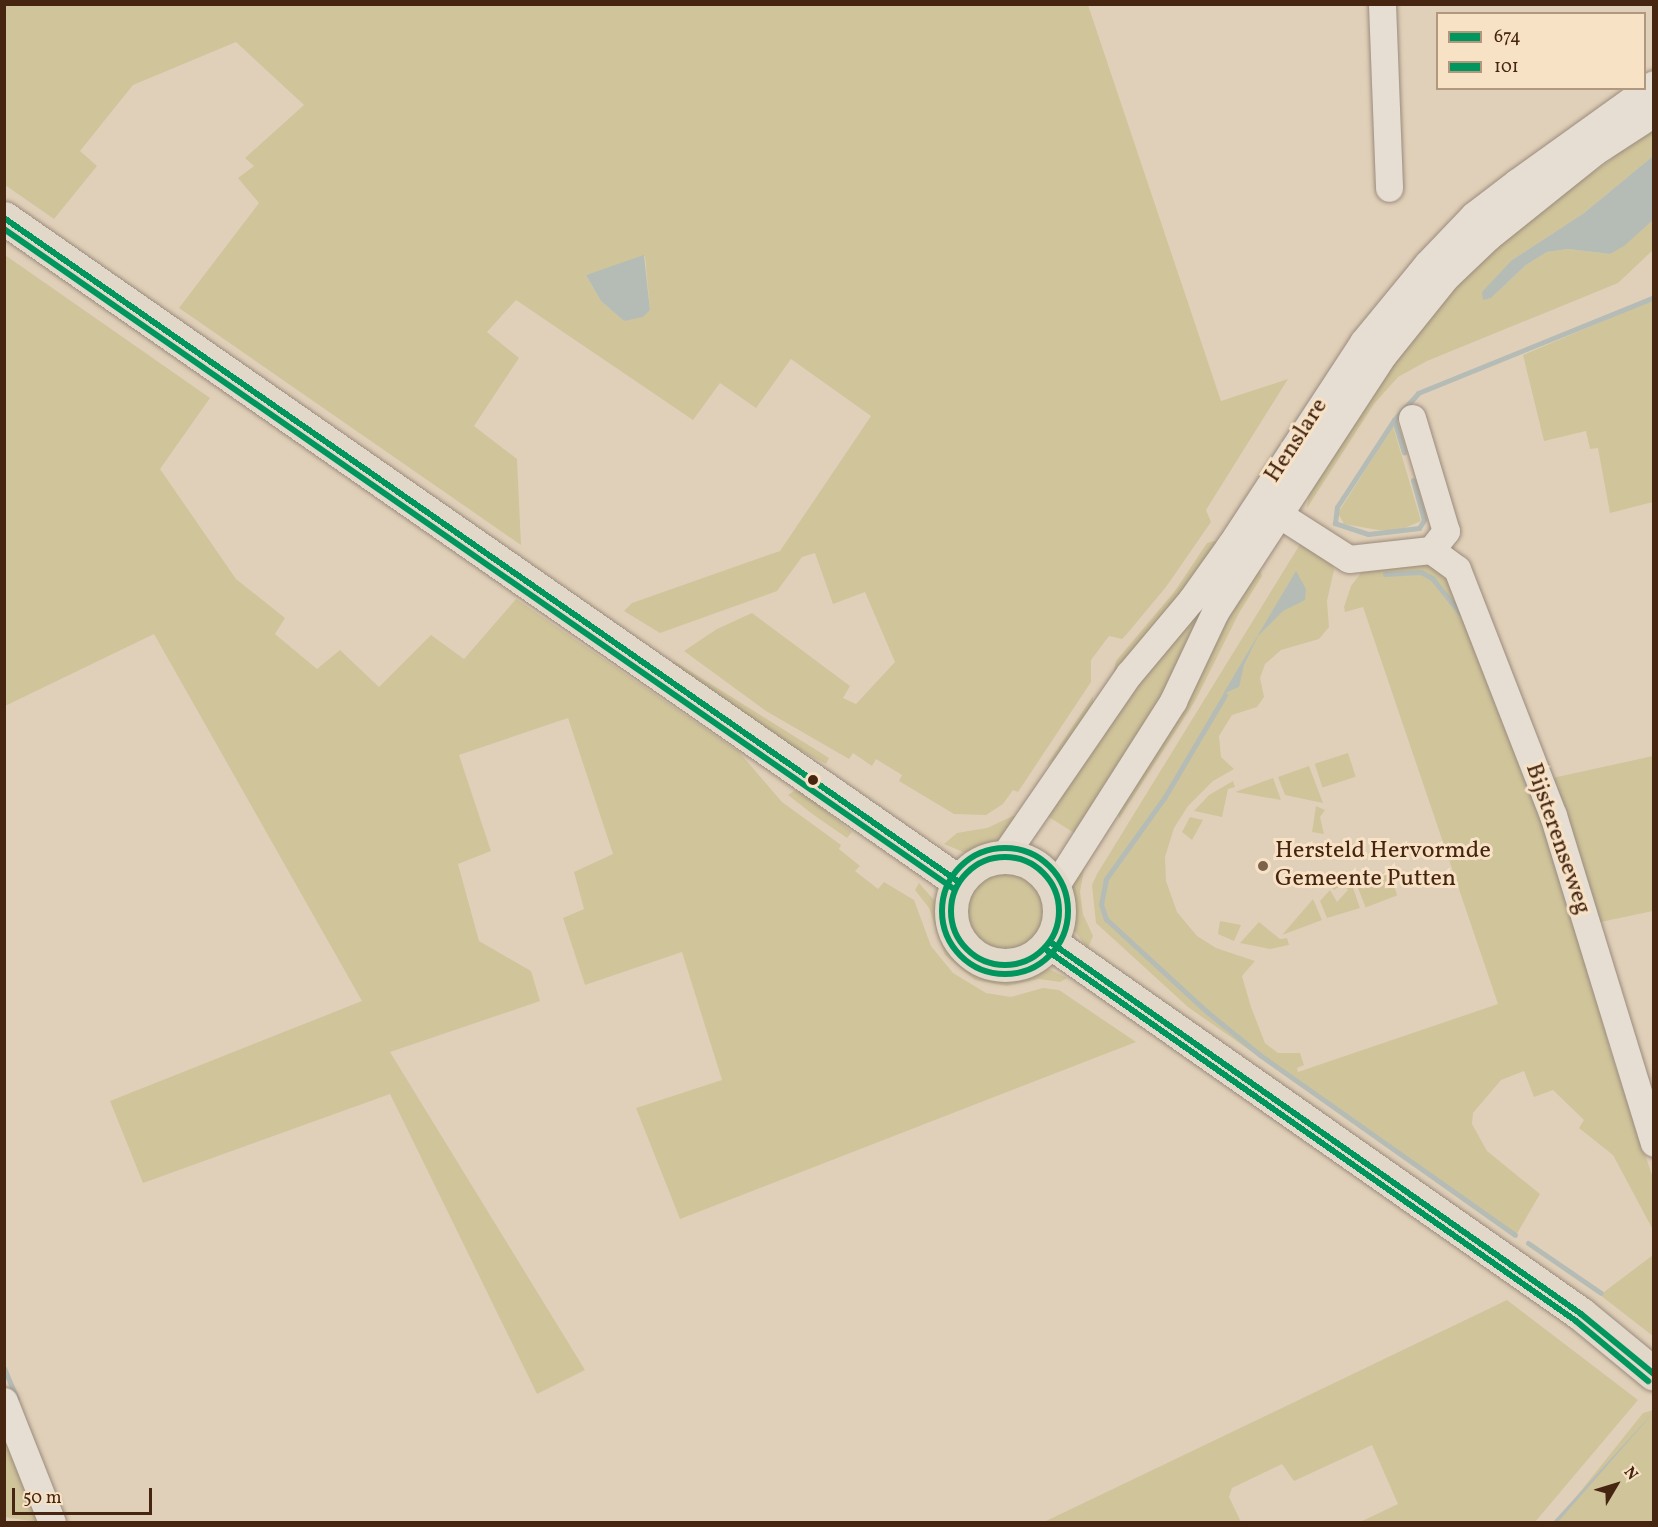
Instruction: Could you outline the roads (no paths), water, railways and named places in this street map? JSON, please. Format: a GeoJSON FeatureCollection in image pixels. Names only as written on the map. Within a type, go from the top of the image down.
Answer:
{"type":"FeatureCollection","features":[{"type":"Feature","properties":{"kind":"main road"},"geometry":{"type":"LineString","coordinates":[[4,218],[959,882]]}},
{"type":"Feature","properties":{"kind":"main road"},"geometry":{"type":"LineString","coordinates":[[1003,857],[1033,866],[1054,888],[1059,906],[1057,925],[1050,942],[1032,958],[1010,965],[986,962],[966,949],[954,928],[951,905],[959,882],[986,860],[1003,857]]}},
{"type":"Feature","properties":{"kind":"main road"},"geometry":{"type":"LineString","coordinates":[[1050,942],[1581,1314],[1653,1374]]}},
{"type":"Feature","properties":{"kind":"street"},"geometry":{"type":"LineString","coordinates":[[1382,4],[1389,188]]}},
{"type":"Feature","properties":{"kind":"street","name":"Henslare"},"geometry":{"type":"LineString","coordinates":[[1003,857],[1129,674],[1191,600],[1363,342],[1427,264],[1491,202],[1645,90]]}},
{"type":"Feature","properties":{"kind":"street","name":"Henslare"},"geometry":{"type":"LineString","coordinates":[[1054,888],[1173,701],[1215,612],[1281,516],[1384,354],[1446,277],[1532,200],[1593,152],[1653,113]]}},
{"type":"Feature","properties":{"kind":"street"},"geometry":{"type":"LineString","coordinates":[[1258,501],[1349,559],[1431,550],[1446,531],[1412,418]]}},
{"type":"Feature","properties":{"kind":"street","name":"Bijsterenseweg"},"geometry":{"type":"LineString","coordinates":[[1431,550],[1457,569],[1553,815],[1653,1143]]}},
{"type":"Feature","properties":{"kind":"street"},"geometry":{"type":"LineString","coordinates":[[4,1401],[52,1522]]}},
{"type":"Feature","properties":{"kind":"waterway"},"geometry":{"type":"LineString","coordinates":[[1413,480],[1424,520],[1419,528],[1368,534],[1335,523],[1337,507],[1394,420],[1418,393],[1654,297]]}},
{"type":"Feature","properties":{"kind":"waterway"},"geometry":{"type":"LineString","coordinates":[[1394,420],[1404,452]]}},
{"type":"Feature","properties":{"kind":"waterway"},"geometry":{"type":"LineString","coordinates":[[1385,574],[1421,572],[1432,578],[1460,613]]}},
{"type":"Feature","properties":{"kind":"waterway"},"geometry":{"type":"LineString","coordinates":[[1225,695],[1164,798],[1106,879],[1101,904],[1106,919],[1206,1011],[1260,1055],[1515,1235]]}},
{"type":"Feature","properties":{"kind":"waterway"},"geometry":{"type":"LineString","coordinates":[[1528,1243],[1601,1293]]}},
{"type":"Feature","properties":{"kind":"waterway"},"geometry":{"type":"LineString","coordinates":[[4,1368],[17,1398]]}},
{"type":"Feature","properties":{"kind":"place","name":"Hersteld Hervormde Gemeente Putten"},"geometry":{"type":"Point","coordinates":[1263,866]}}]}
